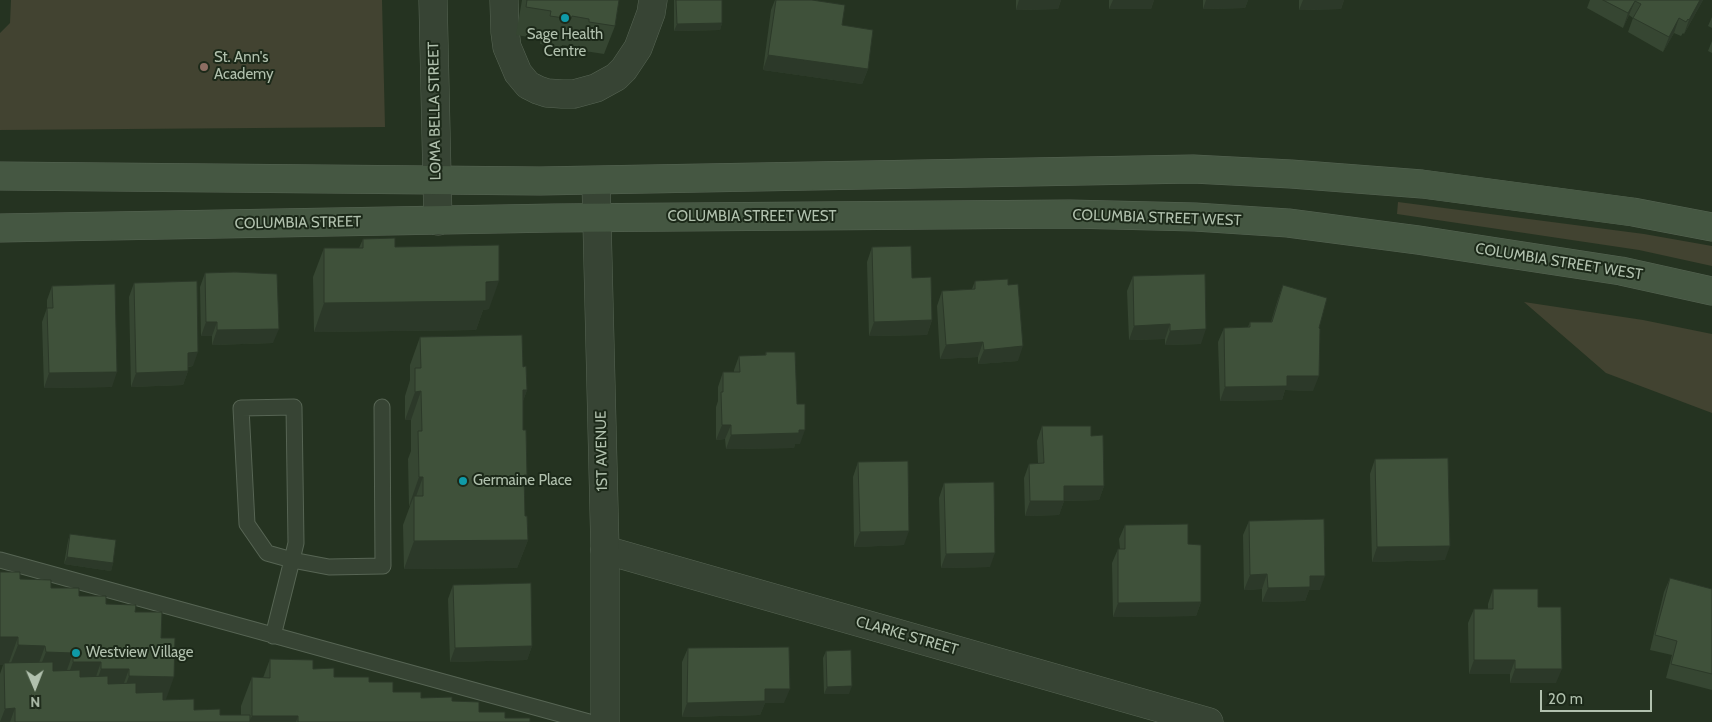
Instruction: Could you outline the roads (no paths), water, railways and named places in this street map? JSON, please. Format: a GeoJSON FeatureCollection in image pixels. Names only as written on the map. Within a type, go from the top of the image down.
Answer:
{"type":"FeatureCollection","features":[{"type":"Feature","properties":{"kind":"main road"},"geometry":{"type":"LineString","coordinates":[[0,176],[596,181],[1193,169],[1422,184],[1633,212],[1712,227]]}},
{"type":"Feature","properties":{"kind":"main road","name":"COLUMBIA STREET WEST"},"geometry":{"type":"LineString","coordinates":[[596,218],[1070,214],[1195,217],[1288,223],[1418,240],[1621,271],[1712,291]]}},
{"type":"Feature","properties":{"kind":"main road","name":"COLUMBIA STREET"},"geometry":{"type":"LineString","coordinates":[[0,228],[596,218]]}},
{"type":"Feature","properties":{"kind":"street","name":"LOMA BELLA STREET"},"geometry":{"type":"LineString","coordinates":[[433,0],[438,221]]}},
{"type":"Feature","properties":{"kind":"street"},"geometry":{"type":"LineString","coordinates":[[504,0],[507,47],[518,73],[528,85],[538,90],[547,93],[574,94],[596,88],[616,77],[624,69],[638,48],[651,13],[653,0]]}},
{"type":"Feature","properties":{"kind":"street","name":"1ST AVENUE"},"geometry":{"type":"LineString","coordinates":[[596,181],[605,550],[605,722]]}},
{"type":"Feature","properties":{"kind":"street","name":"CLARKE STREET"},"geometry":{"type":"LineString","coordinates":[[605,550],[1209,722]]}},
{"type":"Feature","properties":{"kind":"lane"},"geometry":{"type":"LineString","coordinates":[[273,636],[292,560],[296,544],[294,407],[241,408],[247,524],[268,553],[292,560],[329,567],[383,566],[382,407]]}},
{"type":"Feature","properties":{"kind":"lane"},"geometry":{"type":"LineString","coordinates":[[0,560],[589,722]]}},
{"type":"Feature","properties":{"kind":"place","name":"Sage Health Centre"},"geometry":{"type":"Point","coordinates":[565,18]}},
{"type":"Feature","properties":{"kind":"place","name":"St. Ann's Academy"},"geometry":{"type":"Point","coordinates":[204,67]}},
{"type":"Feature","properties":{"kind":"place","name":"Germaine Place"},"geometry":{"type":"Point","coordinates":[463,481]}},
{"type":"Feature","properties":{"kind":"place","name":"Westview Village"},"geometry":{"type":"Point","coordinates":[76,653]}}]}
